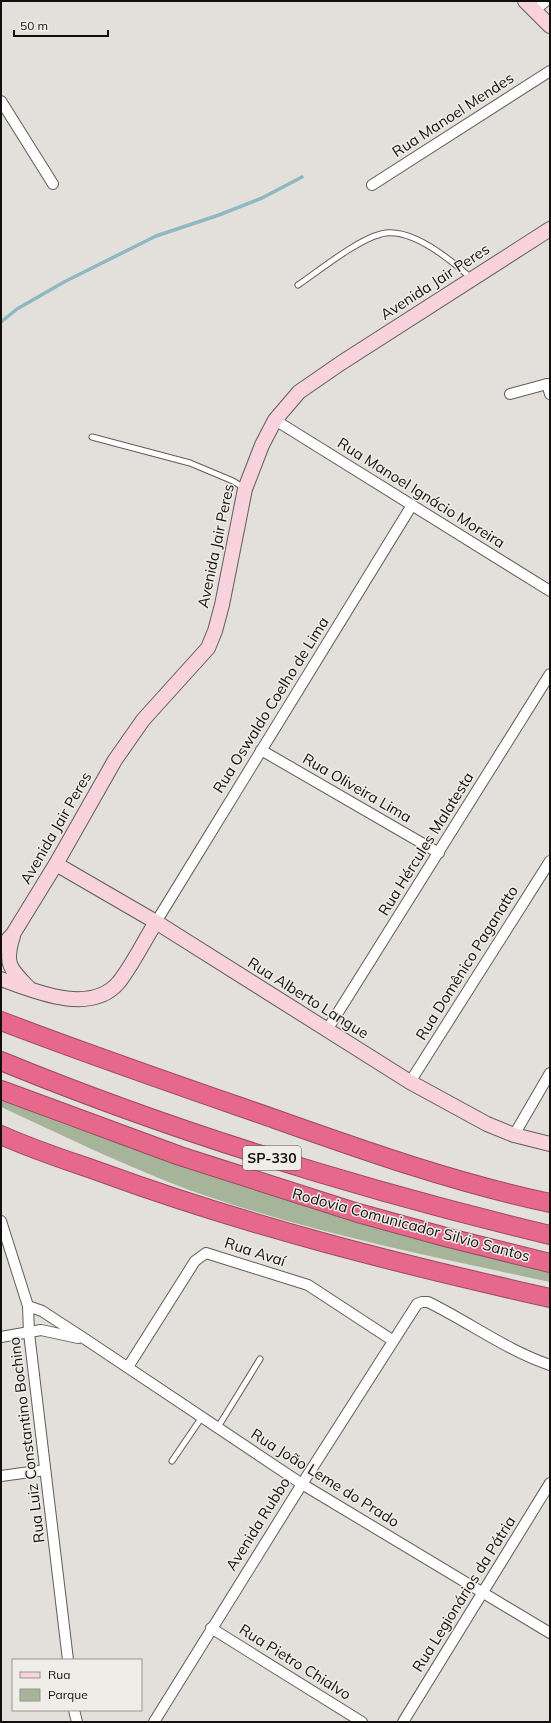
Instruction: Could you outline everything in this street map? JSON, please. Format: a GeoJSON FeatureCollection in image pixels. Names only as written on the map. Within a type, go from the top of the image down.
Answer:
{"type":"FeatureCollection","features":[{"type":"Feature","properties":{"kind":"highway"},"geometry":{"type":"LineString","coordinates":[[1,1021],[93,1056],[393,1160],[550,1203]]}},
{"type":"Feature","properties":{"kind":"highway","name":"Rodovia Comunicador Silvio Santos"},"geometry":{"type":"LineString","coordinates":[[1,1061],[208,1137],[372,1189],[464,1214],[550,1234]]}},
{"type":"Feature","properties":{"kind":"highway","name":"Rodovia Comunicador Silvio Santos"},"geometry":{"type":"LineString","coordinates":[[1,1090],[180,1156],[358,1213],[449,1238],[550,1262]]}},
{"type":"Feature","properties":{"kind":"highway"},"geometry":{"type":"LineString","coordinates":[[1,1123],[102,1166],[120,1172],[163,1195]]}},
{"type":"Feature","properties":{"kind":"highway"},"geometry":{"type":"LineString","coordinates":[[1,1135],[163,1195],[305,1237],[491,1285],[550,1298]]}},
{"type":"Feature","properties":{"kind":"street"},"geometry":{"type":"LineString","coordinates":[[525,1],[550,26]]}},
{"type":"Feature","properties":{"kind":"street"},"geometry":{"type":"LineString","coordinates":[[534,11],[546,1]]}},
{"type":"Feature","properties":{"kind":"street","name":"Rua Manoel Mendes"},"geometry":{"type":"LineString","coordinates":[[372,186],[550,70]]}},
{"type":"Feature","properties":{"kind":"street"},"geometry":{"type":"LineString","coordinates":[[1,101],[53,184]]}},
{"type":"Feature","properties":{"kind":"street","name":"Avenida Jair Peres"},"geometry":{"type":"LineString","coordinates":[[1,947],[13,934],[56,864],[115,760],[143,720],[208,648],[216,631],[244,489],[262,445],[275,420],[299,392],[341,363],[550,229]]}},
{"type":"Feature","properties":{"kind":"street"},"geometry":{"type":"LineString","coordinates":[[510,394],[548,380],[550,394]]}},
{"type":"Feature","properties":{"kind":"street","name":"Rua Manoel Ignácio Moreira"},"geometry":{"type":"LineString","coordinates":[[275,420],[550,591]]}},
{"type":"Feature","properties":{"kind":"street","name":"Rua Oswaldo Coelho de Lima"},"geometry":{"type":"LineString","coordinates":[[156,922],[412,505]]}},
{"type":"Feature","properties":{"kind":"street","name":"Rua Hércules Malatesta"},"geometry":{"type":"LineString","coordinates":[[327,1030],[550,674]]}},
{"type":"Feature","properties":{"kind":"street","name":"Rua Oliveira Lima"},"geometry":{"type":"LineString","coordinates":[[261,750],[438,853]]}},
{"type":"Feature","properties":{"kind":"street","name":"Rua Domênico Paganatto"},"geometry":{"type":"LineString","coordinates":[[410,1082],[550,861]]}},
{"type":"Feature","properties":{"kind":"street","name":"Rua Alberto Langue"},"geometry":{"type":"LineString","coordinates":[[56,864],[156,922],[410,1082],[487,1124],[514,1135],[550,1144]]}},
{"type":"Feature","properties":{"kind":"street"},"geometry":{"type":"LineString","coordinates":[[1,979],[54,997],[92,999],[104,994],[118,983],[156,922]]}},
{"type":"Feature","properties":{"kind":"street","name":"Avenida Jair Peres"},"geometry":{"type":"LineString","coordinates":[[13,934],[8,952],[9,961],[17,975],[31,990]]}},
{"type":"Feature","properties":{"kind":"street"},"geometry":{"type":"LineString","coordinates":[[514,1135],[550,1073]]}},
{"type":"Feature","properties":{"kind":"street","name":"Rua Luiz Constantino Bochino"},"geometry":{"type":"LineString","coordinates":[[1,1220],[28,1306],[29,1333],[68,1659]]}},
{"type":"Feature","properties":{"kind":"street","name":"Rua Avaí"},"geometry":{"type":"LineString","coordinates":[[128,1367],[195,1260],[206,1253],[308,1285],[392,1340]]}},
{"type":"Feature","properties":{"kind":"street","name":"Avenida Rubbo"},"geometry":{"type":"LineString","coordinates":[[154,1722],[392,1340],[417,1304],[428,1302],[506,1346],[534,1360],[550,1365]]}},
{"type":"Feature","properties":{"kind":"street","name":"Rua João Leme do Prado"},"geometry":{"type":"LineString","coordinates":[[28,1306],[42,1311],[88,1340],[302,1484],[481,1593],[550,1633]]}},
{"type":"Feature","properties":{"kind":"street","name":"Rua João Leme do Prado"},"geometry":{"type":"LineString","coordinates":[[1,1337],[41,1330],[88,1340]]}},
{"type":"Feature","properties":{"kind":"street"},"geometry":{"type":"LineString","coordinates":[[1,1476],[45,1470]]}},
{"type":"Feature","properties":{"kind":"street","name":"Rua Legionários da Pátria"},"geometry":{"type":"LineString","coordinates":[[403,1722],[550,1483]]}},
{"type":"Feature","properties":{"kind":"street","name":"Rua Pietro Chialvo"},"geometry":{"type":"LineString","coordinates":[[212,1628],[362,1722]]}},
{"type":"Feature","properties":{"kind":"street"},"geometry":{"type":"LineString","coordinates":[[74,1711],[76,1722]]}},
{"type":"Feature","properties":{"kind":"lane"},"geometry":{"type":"LineString","coordinates":[[298,285],[355,246],[382,234],[405,234],[437,250],[472,279]]}},
{"type":"Feature","properties":{"kind":"lane"},"geometry":{"type":"LineString","coordinates":[[92,437],[190,463],[233,481],[244,489]]}},
{"type":"Feature","properties":{"kind":"lane"},"geometry":{"type":"LineString","coordinates":[[218,1427],[260,1359]]}},
{"type":"Feature","properties":{"kind":"lane"},"geometry":{"type":"LineString","coordinates":[[172,1461],[202,1417]]}},
{"type":"Feature","properties":{"kind":"green space"},"geometry":{"type":"Polygon","coordinates":[[[1,1098],[64,1124],[198,1170],[550,1271],[550,1282],[415,1253],[325,1231],[236,1206],[168,1182],[72,1140],[1,1107],[1,1098]]]}},
{"type":"Feature","properties":{"kind":"waterway"},"geometry":{"type":"LineString","coordinates":[[1,322],[17,309],[64,282],[156,236],[219,215],[262,198],[302,177]]}}]}
